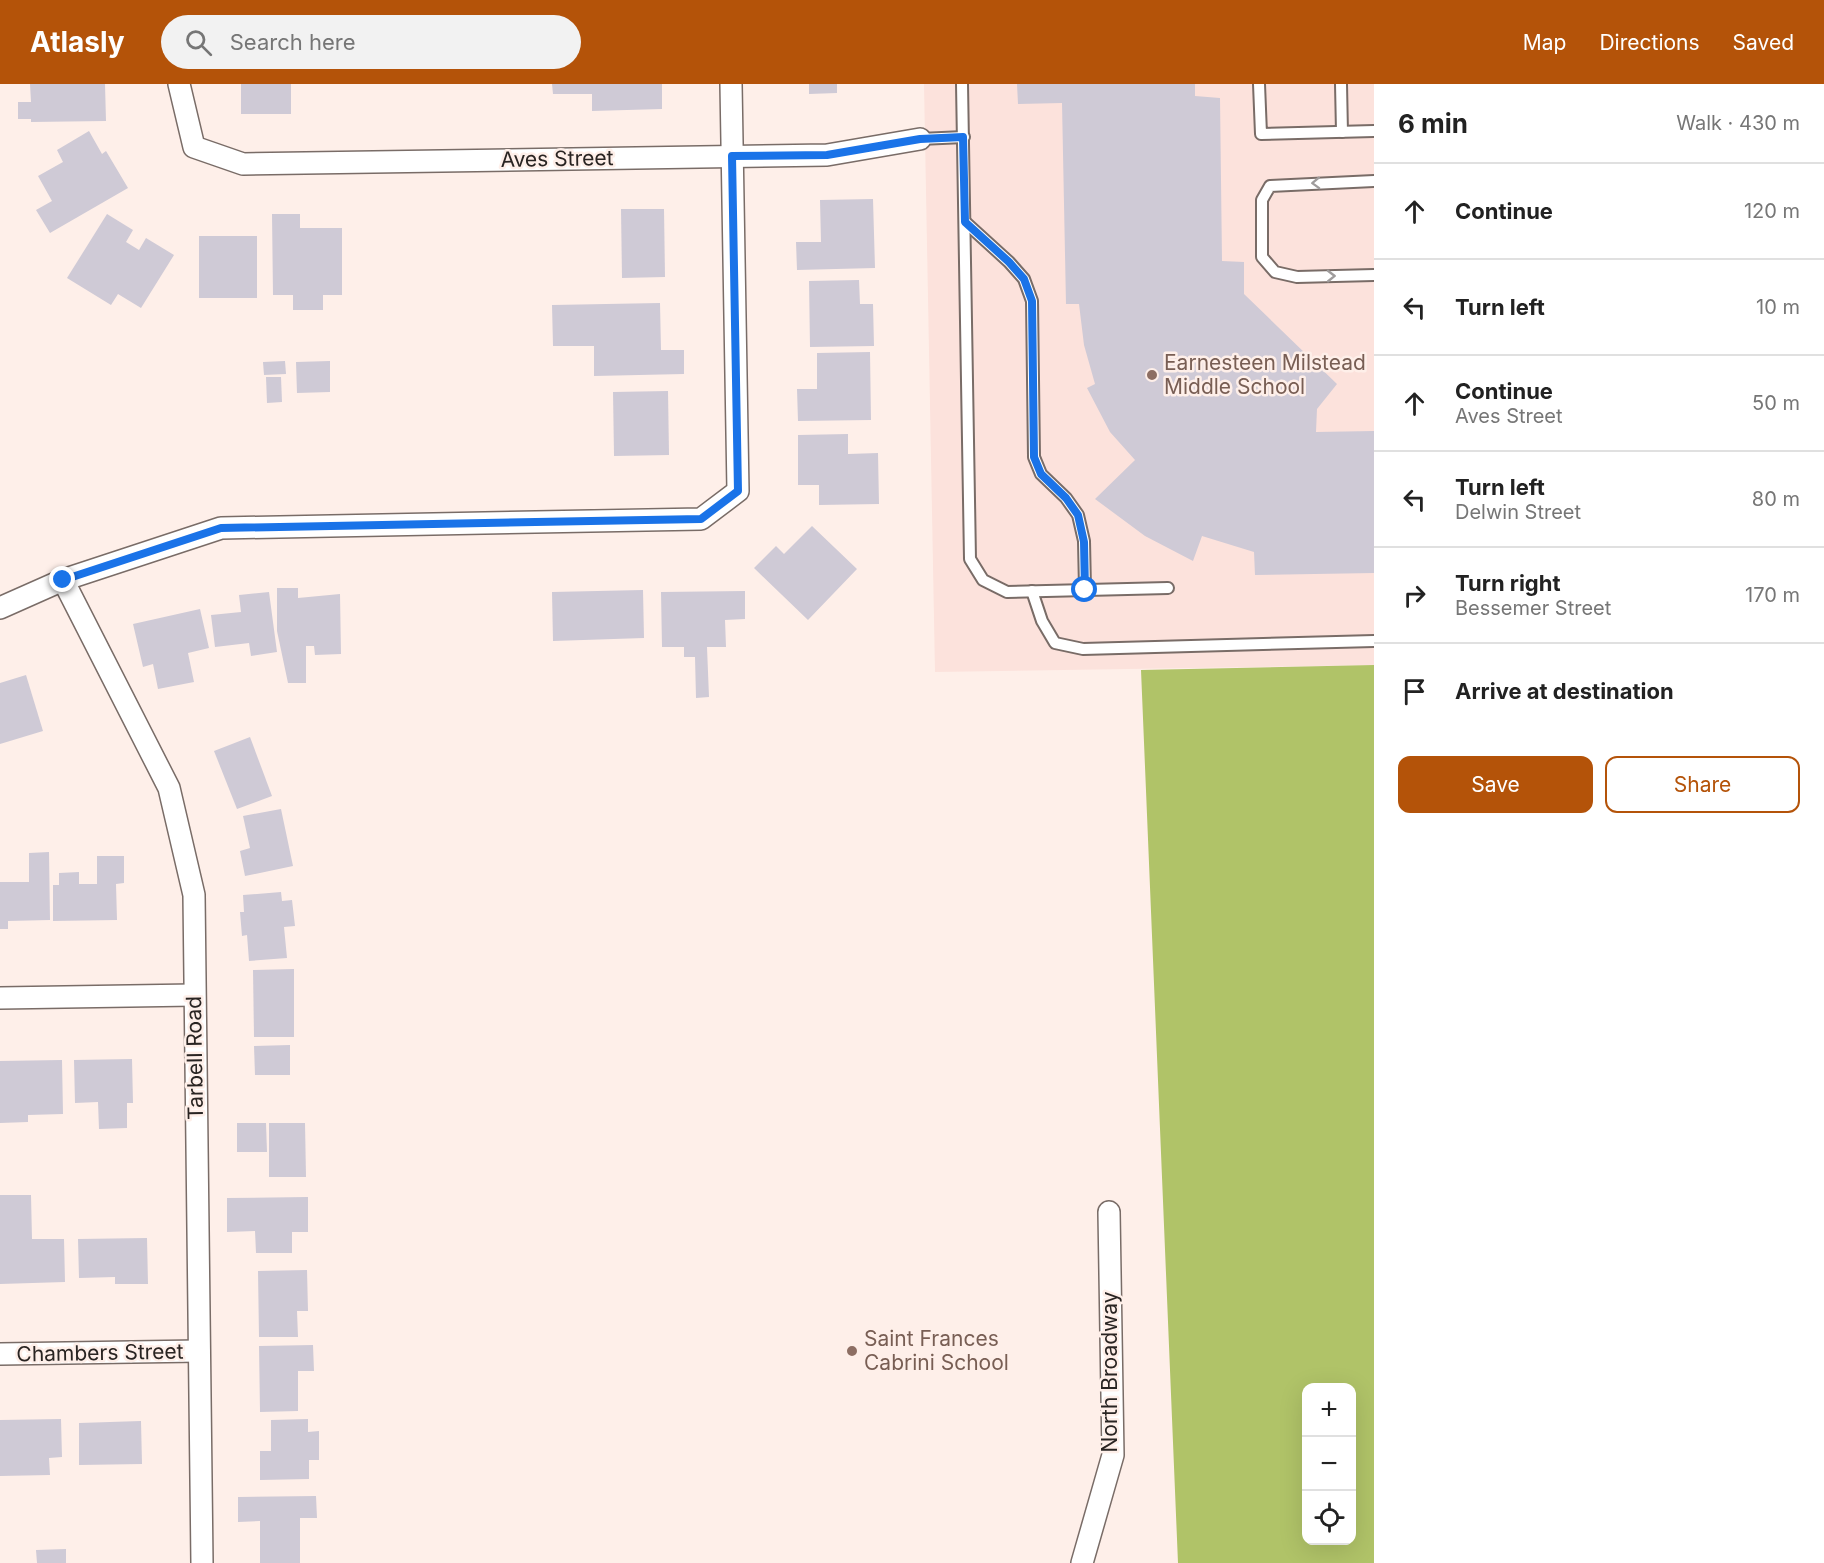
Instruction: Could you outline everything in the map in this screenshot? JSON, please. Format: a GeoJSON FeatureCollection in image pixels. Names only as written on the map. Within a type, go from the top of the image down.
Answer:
{"type":"FeatureCollection","features":[{"type":"Feature","properties":{"kind":"street","name":"Aves Street"},"geometry":{"type":"LineString","coordinates":[[179,84],[194,147],[243,164],[827,155],[920,139]]}},
{"type":"Feature","properties":{"kind":"street"},"geometry":{"type":"LineString","coordinates":[[0,608],[63,580],[221,528],[701,519],[738,491],[731,84]]}},
{"type":"Feature","properties":{"kind":"street","name":"Tarbell Road"},"geometry":{"type":"LineString","coordinates":[[63,580],[169,788],[194,895],[202,1563]]}},
{"type":"Feature","properties":{"kind":"street"},"geometry":{"type":"LineString","coordinates":[[0,998],[194,995]]}},
{"type":"Feature","properties":{"kind":"street","name":"North Broadway"},"geometry":{"type":"LineString","coordinates":[[1082,1563],[1113,1455],[1109,1212]]}},
{"type":"Feature","properties":{"kind":"street","name":"Chambers Street"},"geometry":{"type":"LineString","coordinates":[[0,1354],[199,1351]]}},
{"type":"Feature","properties":{"kind":"lane"},"geometry":{"type":"LineString","coordinates":[[962,84],[970,559],[983,580],[1007,592],[1168,588]]}},
{"type":"Feature","properties":{"kind":"lane"},"geometry":{"type":"LineString","coordinates":[[1260,84],[1261,134],[1374,131]]}},
{"type":"Feature","properties":{"kind":"lane"},"geometry":{"type":"LineString","coordinates":[[1341,84],[1342,132]]}},
{"type":"Feature","properties":{"kind":"lane"},"geometry":{"type":"LineString","coordinates":[[920,139],[963,137]]}},
{"type":"Feature","properties":{"kind":"lane"},"geometry":{"type":"LineString","coordinates":[[1374,182],[1270,186],[1262,200],[1262,256],[1275,273],[1297,277],[1374,275]]}},
{"type":"Feature","properties":{"kind":"lane"},"geometry":{"type":"LineString","coordinates":[[965,222],[1009,262],[1024,279],[1032,301],[1034,457],[1041,474],[1066,498],[1078,515],[1084,542],[1085,590]]}},
{"type":"Feature","properties":{"kind":"lane"},"geometry":{"type":"LineString","coordinates":[[1032,591],[1042,621],[1055,643],[1083,649],[1374,641]]}},
{"type":"Feature","properties":{"kind":"shaded area","name":"Earnesteen Milstead Middle School"},"geometry":{"type":"Polygon","coordinates":[[[924,84],[1374,84],[1374,665],[935,672],[924,84]]]}},
{"type":"Feature","properties":{"kind":"green space"},"geometry":{"type":"Polygon","coordinates":[[[1374,665],[1374,1563],[1178,1563],[1141,670],[1374,665]]]}},
{"type":"Feature","properties":{"kind":"building"},"geometry":{"type":"Polygon","coordinates":[[[30,84],[105,84],[106,121],[31,122],[31,119],[18,119],[18,102],[31,102],[30,84]]]}},
{"type":"Feature","properties":{"kind":"building"},"geometry":{"type":"Polygon","coordinates":[[[241,84],[291,84],[291,114],[241,114],[241,84]]]}},
{"type":"Feature","properties":{"kind":"building"},"geometry":{"type":"Polygon","coordinates":[[[552,84],[662,84],[662,109],[592,111],[592,94],[553,94],[552,84]]]}},
{"type":"Feature","properties":{"kind":"building"},"geometry":{"type":"Polygon","coordinates":[[[809,84],[837,84],[837,93],[809,94],[809,84]]]}},
{"type":"Feature","properties":{"kind":"building"},"geometry":{"type":"Polygon","coordinates":[[[1017,84],[1195,84],[1195,96],[1220,98],[1222,261],[1244,262],[1244,294],[1337,384],[1317,409],[1316,432],[1374,431],[1374,573],[1255,575],[1254,552],[1202,536],[1193,561],[1145,536],[1095,499],[1135,460],[1110,432],[1087,388],[1095,384],[1084,345],[1079,304],[1066,304],[1062,103],[1018,104],[1017,84]]]}},
{"type":"Feature","properties":{"kind":"building"},"geometry":{"type":"Polygon","coordinates":[[[89,131],[102,154],[106,151],[128,188],[50,233],[36,210],[52,201],[38,176],[63,162],[57,150],[89,131]]]}},
{"type":"Feature","properties":{"kind":"building"},"geometry":{"type":"Polygon","coordinates":[[[873,199],[875,268],[797,270],[796,242],[821,242],[820,200],[873,199]]]}},
{"type":"Feature","properties":{"kind":"building"},"geometry":{"type":"Polygon","coordinates":[[[621,209],[664,209],[665,277],[622,278],[621,209]]]}},
{"type":"Feature","properties":{"kind":"building"},"geometry":{"type":"Polygon","coordinates":[[[107,214],[133,230],[126,242],[139,250],[146,238],[174,255],[141,308],[118,294],[111,305],[67,278],[107,214]]]}},
{"type":"Feature","properties":{"kind":"building"},"geometry":{"type":"Polygon","coordinates":[[[272,214],[300,214],[300,228],[342,228],[342,295],[323,295],[323,310],[293,310],[293,295],[273,295],[272,214]]]}},
{"type":"Feature","properties":{"kind":"building"},"geometry":{"type":"Polygon","coordinates":[[[199,236],[257,236],[257,298],[199,298],[199,236]]]}},
{"type":"Feature","properties":{"kind":"building"},"geometry":{"type":"Polygon","coordinates":[[[859,280],[860,304],[873,304],[874,346],[810,347],[809,281],[859,280]]]}},
{"type":"Feature","properties":{"kind":"building"},"geometry":{"type":"Polygon","coordinates":[[[660,303],[661,350],[684,350],[684,374],[594,376],[594,346],[553,346],[552,305],[660,303]]]}},
{"type":"Feature","properties":{"kind":"building"},"geometry":{"type":"Polygon","coordinates":[[[870,352],[871,420],[798,421],[797,389],[817,389],[817,353],[870,352]]]}},
{"type":"Feature","properties":{"kind":"building"},"geometry":{"type":"Polygon","coordinates":[[[285,361],[286,374],[264,375],[263,362],[285,361]]]}},
{"type":"Feature","properties":{"kind":"building"},"geometry":{"type":"Polygon","coordinates":[[[330,361],[330,392],[297,393],[296,362],[330,361]]]}},
{"type":"Feature","properties":{"kind":"building"},"geometry":{"type":"Polygon","coordinates":[[[266,377],[281,377],[282,402],[267,403],[266,377]]]}},
{"type":"Feature","properties":{"kind":"building"},"geometry":{"type":"Polygon","coordinates":[[[668,391],[669,455],[614,456],[613,392],[668,391]]]}},
{"type":"Feature","properties":{"kind":"building"},"geometry":{"type":"Polygon","coordinates":[[[848,434],[848,454],[878,453],[879,504],[819,505],[819,485],[798,485],[798,435],[848,434]]]}},
{"type":"Feature","properties":{"kind":"building"},"geometry":{"type":"Polygon","coordinates":[[[812,526],[857,569],[808,620],[754,568],[776,546],[784,554],[812,526]]]}},
{"type":"Feature","properties":{"kind":"building"},"geometry":{"type":"Polygon","coordinates":[[[277,588],[298,588],[298,598],[340,594],[341,654],[315,655],[314,646],[306,646],[306,683],[288,683],[277,631],[277,588]]]}},
{"type":"Feature","properties":{"kind":"building"},"geometry":{"type":"Polygon","coordinates":[[[643,590],[644,638],[553,641],[552,592],[643,590]]]}},
{"type":"Feature","properties":{"kind":"building"},"geometry":{"type":"Polygon","coordinates":[[[745,591],[745,619],[725,620],[726,647],[707,647],[709,697],[696,698],[695,657],[684,657],[684,647],[662,647],[661,592],[745,591]]]}},
{"type":"Feature","properties":{"kind":"building"},"geometry":{"type":"Polygon","coordinates":[[[269,592],[277,652],[251,656],[249,643],[215,647],[211,615],[241,612],[239,595],[269,592]]]}},
{"type":"Feature","properties":{"kind":"building"},"geometry":{"type":"Polygon","coordinates":[[[200,609],[209,648],[188,653],[194,682],[158,689],[153,664],[143,667],[133,624],[200,609]]]}},
{"type":"Feature","properties":{"kind":"building"},"geometry":{"type":"Polygon","coordinates":[[[26,675],[43,731],[0,744],[0,683],[26,675]]]}},
{"type":"Feature","properties":{"kind":"building"},"geometry":{"type":"Polygon","coordinates":[[[250,737],[272,796],[237,809],[214,751],[250,737]]]}},
{"type":"Feature","properties":{"kind":"building"},"geometry":{"type":"Polygon","coordinates":[[[281,809],[293,866],[245,876],[240,851],[250,848],[243,816],[281,809]]]}},
{"type":"Feature","properties":{"kind":"building"},"geometry":{"type":"Polygon","coordinates":[[[49,852],[50,920],[8,921],[8,929],[0,929],[0,882],[29,882],[29,853],[49,852]]]}},
{"type":"Feature","properties":{"kind":"building"},"geometry":{"type":"Polygon","coordinates":[[[97,856],[124,856],[124,883],[116,884],[117,920],[53,921],[53,885],[59,885],[59,873],[79,872],[79,884],[97,884],[97,856]]]}},
{"type":"Feature","properties":{"kind":"building"},"geometry":{"type":"Polygon","coordinates":[[[281,892],[282,901],[292,900],[295,926],[284,927],[287,958],[249,961],[247,935],[242,936],[240,912],[244,912],[243,895],[281,892]]]}},
{"type":"Feature","properties":{"kind":"building"},"geometry":{"type":"Polygon","coordinates":[[[294,969],[294,1037],[254,1037],[253,970],[294,969]]]}},
{"type":"Feature","properties":{"kind":"building"},"geometry":{"type":"Polygon","coordinates":[[[290,1045],[290,1075],[255,1075],[254,1046],[290,1045]]]}},
{"type":"Feature","properties":{"kind":"building"},"geometry":{"type":"Polygon","coordinates":[[[132,1059],[133,1103],[127,1103],[127,1128],[99,1129],[98,1102],[75,1103],[74,1060],[132,1059]]]}},
{"type":"Feature","properties":{"kind":"building"},"geometry":{"type":"Polygon","coordinates":[[[62,1060],[63,1114],[28,1115],[28,1122],[0,1123],[0,1061],[62,1060]]]}},
{"type":"Feature","properties":{"kind":"building"},"geometry":{"type":"Polygon","coordinates":[[[237,1123],[266,1123],[267,1152],[237,1152],[237,1123]]]}},
{"type":"Feature","properties":{"kind":"building"},"geometry":{"type":"Polygon","coordinates":[[[269,1123],[305,1123],[306,1177],[269,1177],[269,1123]]]}},
{"type":"Feature","properties":{"kind":"building"},"geometry":{"type":"Polygon","coordinates":[[[0,1195],[31,1195],[32,1239],[64,1239],[65,1282],[0,1284],[0,1195]]]}},
{"type":"Feature","properties":{"kind":"building"},"geometry":{"type":"Polygon","coordinates":[[[308,1197],[308,1232],[292,1232],[292,1253],[256,1253],[255,1231],[227,1232],[227,1198],[308,1197]]]}},
{"type":"Feature","properties":{"kind":"building"},"geometry":{"type":"Polygon","coordinates":[[[147,1238],[148,1284],[115,1284],[115,1277],[79,1278],[78,1239],[147,1238]]]}},
{"type":"Feature","properties":{"kind":"building"},"geometry":{"type":"Polygon","coordinates":[[[307,1270],[308,1311],[297,1311],[298,1337],[259,1337],[258,1271],[307,1270]]]}},
{"type":"Feature","properties":{"kind":"building"},"geometry":{"type":"Polygon","coordinates":[[[313,1345],[314,1371],[298,1371],[298,1411],[260,1412],[259,1346],[313,1345]]]}},
{"type":"Feature","properties":{"kind":"building"},"geometry":{"type":"Polygon","coordinates":[[[61,1419],[62,1457],[49,1458],[50,1475],[0,1476],[0,1420],[61,1419]]]}},
{"type":"Feature","properties":{"kind":"building"},"geometry":{"type":"Polygon","coordinates":[[[308,1419],[308,1432],[319,1431],[319,1460],[309,1460],[309,1479],[260,1480],[260,1451],[271,1451],[271,1420],[308,1419]]]}},
{"type":"Feature","properties":{"kind":"building"},"geometry":{"type":"Polygon","coordinates":[[[141,1421],[142,1464],[79,1465],[79,1423],[141,1421]]]}},
{"type":"Feature","properties":{"kind":"building"},"geometry":{"type":"Polygon","coordinates":[[[316,1496],[317,1518],[300,1518],[300,1563],[260,1563],[260,1521],[238,1522],[238,1497],[316,1496]]]}},
{"type":"Feature","properties":{"kind":"building"},"geometry":{"type":"Polygon","coordinates":[[[66,1549],[66,1563],[37,1563],[36,1550],[66,1549]]]}},
{"type":"Feature","properties":{"kind":"place","name":"Earnesteen Milstead Middle School"},"geometry":{"type":"Point","coordinates":[1152,375]}},
{"type":"Feature","properties":{"kind":"place","name":"Saint Frances Cabrini School"},"geometry":{"type":"Point","coordinates":[852,1351]}},
{"type":"Feature","properties":{"kind":"route"},"geometry":{"type":"LineString","coordinates":[[63,580],[221,528],[701,519],[738,491],[732,156],[827,155],[920,139],[963,137],[965,222],[1009,262],[1024,279],[1032,301],[1034,457],[1041,474],[1066,498],[1078,515],[1084,542],[1085,590]]}}]}
